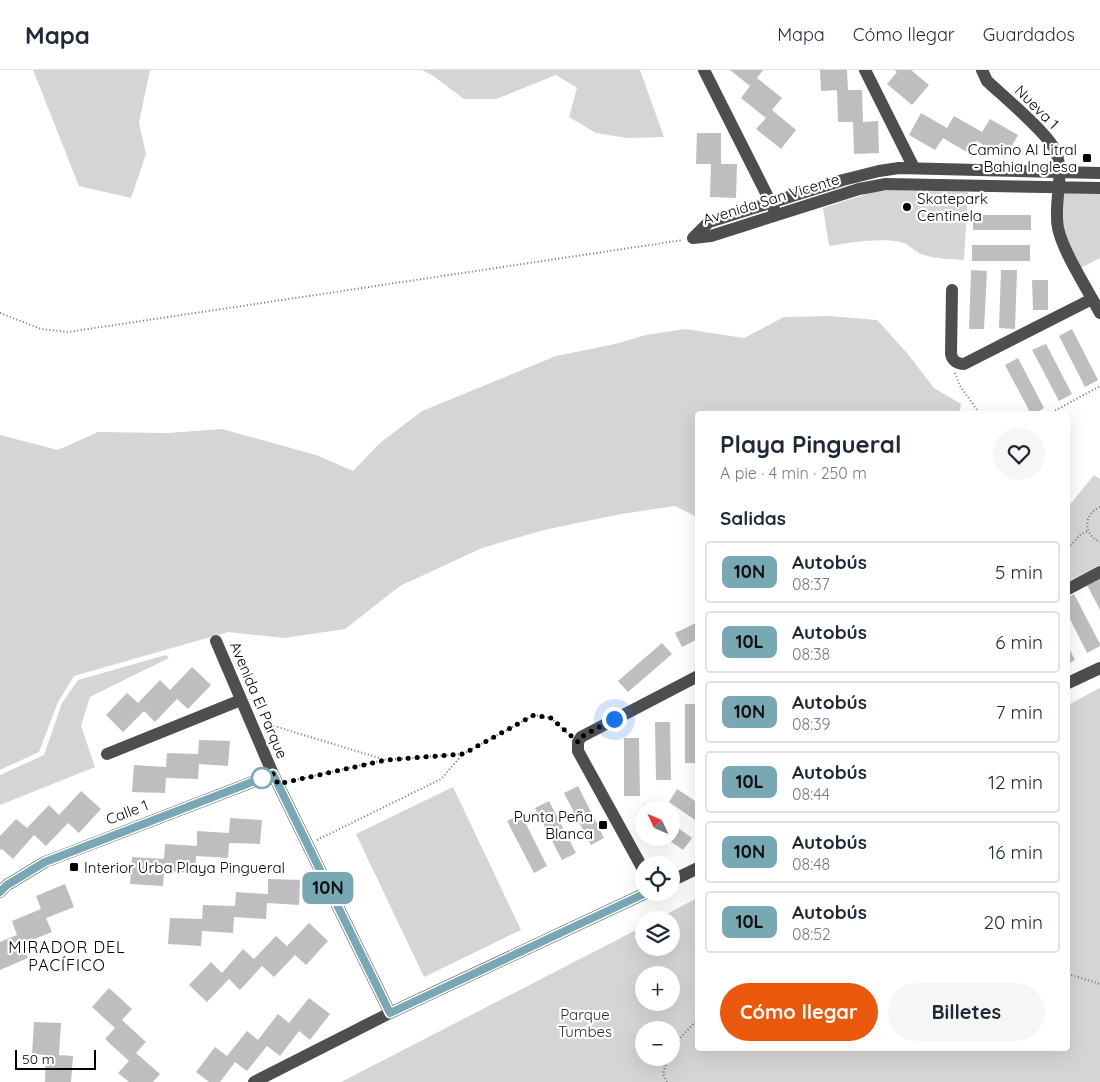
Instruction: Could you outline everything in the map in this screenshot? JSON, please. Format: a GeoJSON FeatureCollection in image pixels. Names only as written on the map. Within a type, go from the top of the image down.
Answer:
{"type":"FeatureCollection","features":[{"type":"Feature","properties":{"kind":"street"},"geometry":{"type":"LineString","coordinates":[[704,70],[777,215]]}},
{"type":"Feature","properties":{"kind":"street"},"geometry":{"type":"LineString","coordinates":[[865,70],[914,168]]}},
{"type":"Feature","properties":{"kind":"street","name":"Nueva 1"},"geometry":{"type":"LineString","coordinates":[[982,70],[988,81],[1052,145],[1056,152],[1059,172],[1058,227],[1067,252],[1100,314]]}},
{"type":"Feature","properties":{"kind":"street","name":"Avenida San Vicente"},"geometry":{"type":"LineString","coordinates":[[693,238],[709,222],[843,180],[879,171],[914,168],[1100,173]]}},
{"type":"Feature","properties":{"kind":"street","name":"Avenida San Vicente"},"geometry":{"type":"LineString","coordinates":[[693,238],[711,236],[860,189],[886,184],[1100,188]]}},
{"type":"Feature","properties":{"kind":"street"},"geometry":{"type":"LineString","coordinates":[[952,290],[950,354],[951,359],[960,364],[964,364],[1092,299]]}},
{"type":"Feature","properties":{"kind":"street"},"geometry":{"type":"LineString","coordinates":[[1070,588],[1100,572]]}},
{"type":"Feature","properties":{"kind":"street","name":"Avenida El Parque"},"geometry":{"type":"LineString","coordinates":[[216,641],[275,779],[390,1013]]}},
{"type":"Feature","properties":{"kind":"street"},"geometry":{"type":"LineString","coordinates":[[1070,683],[1100,668]]}},
{"type":"Feature","properties":{"kind":"street"},"geometry":{"type":"LineString","coordinates":[[636,856],[578,751],[578,742],[581,737],[695,678]]}},
{"type":"Feature","properties":{"kind":"street"},"geometry":{"type":"LineString","coordinates":[[107,754],[241,700]]}},
{"type":"Feature","properties":{"kind":"street","name":"Calle 1"},"geometry":{"type":"LineString","coordinates":[[0,892],[7,885],[45,862],[275,779]]}},
{"type":"Feature","properties":{"kind":"street"},"geometry":{"type":"LineString","coordinates":[[680,877],[695,869]]}},
{"type":"Feature","properties":{"kind":"street"},"geometry":{"type":"LineString","coordinates":[[254,1082],[390,1013],[635,898]]}},
{"type":"Feature","properties":{"kind":"path"},"geometry":{"type":"LineString","coordinates":[[0,313],[41,329],[68,332],[693,238]]}},
{"type":"Feature","properties":{"kind":"path"},"geometry":{"type":"LineString","coordinates":[[960,364],[955,374],[960,386],[978,411]]}},
{"type":"Feature","properties":{"kind":"path"},"geometry":{"type":"LineString","coordinates":[[1054,411],[1100,386]]}},
{"type":"Feature","properties":{"kind":"path"},"geometry":{"type":"LineString","coordinates":[[1100,507],[1095,509],[1089,516],[1087,526],[1094,539],[1100,542]]}},
{"type":"Feature","properties":{"kind":"path"},"geometry":{"type":"LineString","coordinates":[[1070,546],[1081,534],[1088,531]]}},
{"type":"Feature","properties":{"kind":"path"},"geometry":{"type":"LineString","coordinates":[[307,845],[440,779],[463,754],[534,715],[551,718],[578,742]]}},
{"type":"Feature","properties":{"kind":"path"},"geometry":{"type":"LineString","coordinates":[[249,718],[386,760]]}},
{"type":"Feature","properties":{"kind":"path"},"geometry":{"type":"LineString","coordinates":[[275,779],[386,760],[463,754]]}},
{"type":"Feature","properties":{"kind":"path"},"geometry":{"type":"LineString","coordinates":[[1070,975],[1100,984]]}},
{"type":"Feature","properties":{"kind":"path"},"geometry":{"type":"LineString","coordinates":[[680,1038],[695,1022]]}},
{"type":"Feature","properties":{"kind":"path"},"geometry":{"type":"LineString","coordinates":[[666,1066],[663,1074],[666,1082]]}},
{"type":"Feature","properties":{"kind":"green space"},"geometry":{"type":"Polygon","coordinates":[[[33,70],[150,70],[139,123],[146,154],[131,198],[79,186],[33,70]]]}},
{"type":"Feature","properties":{"kind":"green space"},"geometry":{"type":"Polygon","coordinates":[[[422,70],[640,70],[664,137],[627,138],[596,133],[569,117],[577,88],[556,75],[496,99],[464,99],[432,75],[422,70]]]}},
{"type":"Feature","properties":{"kind":"green space"},"geometry":{"type":"Polygon","coordinates":[[[896,190],[968,192],[964,260],[930,256],[917,252],[906,244],[889,241],[868,241],[829,246],[823,208],[873,192],[896,190]]]}},
{"type":"Feature","properties":{"kind":"green space"},"geometry":{"type":"Polygon","coordinates":[[[1061,192],[1100,193],[1100,258],[1079,269],[1060,226],[1061,192]]]}},
{"type":"Feature","properties":{"kind":"green space"},"geometry":{"type":"Polygon","coordinates":[[[830,316],[877,320],[907,353],[934,388],[961,404],[960,411],[695,411],[695,516],[675,506],[621,514],[544,530],[482,548],[400,586],[345,629],[284,638],[228,632],[74,676],[58,702],[39,752],[0,770],[0,435],[58,450],[98,432],[168,433],[222,429],[316,455],[353,471],[380,443],[422,411],[556,356],[615,344],[646,335],[685,329],[744,338],[784,317],[830,316]]]}},
{"type":"Feature","properties":{"kind":"green space"},"geometry":{"type":"Polygon","coordinates":[[[1094,475],[1100,479],[1100,565],[1070,580],[1070,505],[1094,475]]]}},
{"type":"Feature","properties":{"kind":"green space"},"geometry":{"type":"Polygon","coordinates":[[[166,655],[169,658],[90,697],[81,726],[95,767],[0,805],[0,775],[44,755],[62,703],[78,680],[166,655]]]}},
{"type":"Feature","properties":{"kind":"green space","name":"Parque Tumbes"},"geometry":{"type":"Polygon","coordinates":[[[1100,688],[1100,1082],[341,1082],[635,931],[635,956],[680,956],[680,911],[672,911],[695,899],[695,1051],[1070,1051],[1070,704],[1100,688]]]}},
{"type":"Feature","properties":{"kind":"green space"},"geometry":{"type":"Polygon","coordinates":[[[453,787],[521,930],[424,977],[356,834],[453,787]]]}},
{"type":"Feature","properties":{"kind":"building"},"geometry":{"type":"Polygon","coordinates":[[[730,70],[763,70],[757,78],[782,98],[772,110],[796,130],[781,149],[756,129],[766,118],[741,98],[750,86],[730,70]]]}},
{"type":"Feature","properties":{"kind":"building"},"geometry":{"type":"Polygon","coordinates":[[[820,70],[847,70],[848,90],[862,90],[863,122],[878,121],[879,153],[854,154],[853,122],[838,122],[837,90],[821,91],[820,70]]]}},
{"type":"Feature","properties":{"kind":"building"},"geometry":{"type":"Polygon","coordinates":[[[894,70],[911,70],[929,85],[912,105],[887,84],[897,72],[894,70]]]}},
{"type":"Feature","properties":{"kind":"building"},"geometry":{"type":"Polygon","coordinates":[[[921,113],[947,128],[954,116],[982,132],[990,119],[1018,135],[1005,158],[977,141],[970,154],[943,138],[935,150],[909,135],[921,113]]]}},
{"type":"Feature","properties":{"kind":"building"},"geometry":{"type":"Polygon","coordinates":[[[697,133],[721,133],[721,164],[737,164],[736,198],[710,197],[711,164],[696,164],[697,133]]]}},
{"type":"Feature","properties":{"kind":"building"},"geometry":{"type":"Polygon","coordinates":[[[973,215],[1031,215],[1031,230],[973,230],[973,215]]]}},
{"type":"Feature","properties":{"kind":"building"},"geometry":{"type":"Polygon","coordinates":[[[972,245],[1030,245],[1030,261],[972,261],[972,245]]]}},
{"type":"Feature","properties":{"kind":"building"},"geometry":{"type":"Polygon","coordinates":[[[971,270],[987,271],[984,329],[969,329],[971,270]]]}},
{"type":"Feature","properties":{"kind":"building"},"geometry":{"type":"Polygon","coordinates":[[[1001,270],[1017,270],[1015,329],[999,328],[1001,270]]]}},
{"type":"Feature","properties":{"kind":"building"},"geometry":{"type":"Polygon","coordinates":[[[1032,280],[1048,280],[1048,310],[1033,310],[1032,280]]]}},
{"type":"Feature","properties":{"kind":"building"},"geometry":{"type":"Polygon","coordinates":[[[1072,329],[1098,380],[1085,387],[1059,336],[1072,329]]]}},
{"type":"Feature","properties":{"kind":"building"},"geometry":{"type":"Polygon","coordinates":[[[1046,344],[1072,394],[1059,401],[1032,350],[1046,344]]]}},
{"type":"Feature","properties":{"kind":"building"},"geometry":{"type":"Polygon","coordinates":[[[1018,358],[1044,408],[1039,411],[1029,411],[1005,365],[1018,358]]]}},
{"type":"Feature","properties":{"kind":"building"},"geometry":{"type":"Polygon","coordinates":[[[1100,578],[1100,610],[1087,585],[1100,578]]]}},
{"type":"Feature","properties":{"kind":"building"},"geometry":{"type":"Polygon","coordinates":[[[1074,594],[1100,644],[1100,646],[1087,653],[1070,619],[1070,596],[1074,594]]]}},
{"type":"Feature","properties":{"kind":"building"},"geometry":{"type":"Polygon","coordinates":[[[695,623],[695,640],[682,647],[675,633],[695,623]]]}},
{"type":"Feature","properties":{"kind":"building"},"geometry":{"type":"Polygon","coordinates":[[[662,643],[672,654],[628,692],[618,681],[662,643]]]}},
{"type":"Feature","properties":{"kind":"building"},"geometry":{"type":"Polygon","coordinates":[[[1070,650],[1075,660],[1070,663],[1070,650]]]}},
{"type":"Feature","properties":{"kind":"building"},"geometry":{"type":"Polygon","coordinates":[[[192,667],[211,685],[188,709],[177,699],[155,722],[144,711],[123,732],[106,715],[127,693],[138,703],[160,680],[170,690],[192,667]]]}},
{"type":"Feature","properties":{"kind":"building"},"geometry":{"type":"Polygon","coordinates":[[[685,704],[695,704],[695,763],[685,763],[685,704]]]}},
{"type":"Feature","properties":{"kind":"building"},"geometry":{"type":"Polygon","coordinates":[[[655,722],[670,722],[671,780],[656,780],[655,722]]]}},
{"type":"Feature","properties":{"kind":"building"},"geometry":{"type":"Polygon","coordinates":[[[624,738],[639,738],[640,796],[624,796],[624,738]]]}},
{"type":"Feature","properties":{"kind":"building"},"geometry":{"type":"Polygon","coordinates":[[[199,740],[230,741],[228,766],[199,764],[198,779],[166,778],[165,793],[132,792],[134,765],[166,767],[167,753],[198,754],[199,740]]]}},
{"type":"Feature","properties":{"kind":"building"},"geometry":{"type":"Polygon","coordinates":[[[578,786],[604,838],[591,845],[564,793],[578,786]]]}},
{"type":"Feature","properties":{"kind":"building"},"geometry":{"type":"Polygon","coordinates":[[[677,789],[695,801],[695,820],[680,810],[680,801],[670,801],[677,789]]]}},
{"type":"Feature","properties":{"kind":"building"},"geometry":{"type":"Polygon","coordinates":[[[81,791],[101,809],[79,833],[68,823],[46,846],[34,835],[13,859],[2,849],[0,850],[0,836],[16,819],[27,828],[49,805],[59,815],[81,791]]]}},
{"type":"Feature","properties":{"kind":"building"},"geometry":{"type":"Polygon","coordinates":[[[549,801],[576,853],[562,860],[535,808],[549,801]]]}},
{"type":"Feature","properties":{"kind":"building"},"geometry":{"type":"Polygon","coordinates":[[[521,814],[547,866],[534,873],[507,821],[521,814]]]}},
{"type":"Feature","properties":{"kind":"building"},"geometry":{"type":"Polygon","coordinates":[[[230,818],[262,820],[260,844],[229,843],[228,858],[196,856],[195,873],[164,871],[163,886],[130,884],[132,857],[164,859],[165,844],[197,846],[197,831],[229,833],[230,818]]]}},
{"type":"Feature","properties":{"kind":"building"},"geometry":{"type":"Polygon","coordinates":[[[680,829],[692,838],[683,850],[677,846],[680,846],[680,829]]]}},
{"type":"Feature","properties":{"kind":"building"},"geometry":{"type":"Polygon","coordinates":[[[268,879],[300,880],[299,905],[267,903],[266,919],[234,917],[233,933],[202,931],[201,946],[168,944],[170,918],[202,919],[203,905],[235,906],[236,892],[268,894],[268,879]]]}},
{"type":"Feature","properties":{"kind":"building"},"geometry":{"type":"Polygon","coordinates":[[[65,884],[74,907],[46,918],[52,932],[22,944],[28,958],[0,970],[0,942],[17,935],[12,921],[41,909],[36,896],[65,884]]]}},
{"type":"Feature","properties":{"kind":"building"},"geometry":{"type":"Polygon","coordinates":[[[309,923],[328,941],[306,965],[295,955],[274,977],[262,966],[240,990],[229,979],[207,1002],[189,985],[211,962],[222,973],[243,949],[254,959],[276,936],[287,946],[309,923]]]}},
{"type":"Feature","properties":{"kind":"building"},"geometry":{"type":"Polygon","coordinates":[[[109,988],[132,1009],[122,1020],[146,1042],[136,1053],[160,1074],[153,1082],[129,1082],[118,1073],[129,1061],[105,1039],[115,1028],[92,1007],[109,988]]]}},
{"type":"Feature","properties":{"kind":"building"},"geometry":{"type":"Polygon","coordinates":[[[309,998],[330,1014],[310,1040],[299,1031],[280,1056],[267,1046],[247,1071],[235,1062],[220,1082],[209,1082],[196,1072],[215,1047],[227,1056],[247,1031],[258,1040],[278,1014],[289,1023],[309,998]]]}},
{"type":"Feature","properties":{"kind":"building"},"geometry":{"type":"Polygon","coordinates":[[[34,1022],[61,1023],[59,1055],[73,1056],[71,1082],[45,1082],[46,1055],[32,1054],[34,1022]]]}},
{"type":"Feature","properties":{"kind":"bus line","name":"10N"},"geometry":{"type":"LineString","coordinates":[[0,892],[7,885],[45,862],[68,852],[273,774],[390,1013],[635,898]]}},
{"type":"Feature","properties":{"kind":"place","name":"Camino Al Litral - Bahia Inglesa"},"geometry":{"type":"Point","coordinates":[1087,158]}},
{"type":"Feature","properties":{"kind":"place","name":"Skatepark Centinela"},"geometry":{"type":"Point","coordinates":[907,207]}},
{"type":"Feature","properties":{"kind":"place","name":"Punta Peña Blanca"},"geometry":{"type":"Point","coordinates":[603,825]}},
{"type":"Feature","properties":{"kind":"place","name":"Interior Urba Playa Pingueral"},"geometry":{"type":"Point","coordinates":[74,867]}},
{"type":"Feature","properties":{"kind":"district","name":"MIRADOR DEL PACÍFICO"},"geometry":{"type":"Point","coordinates":[67,956]}},
{"type":"Feature","properties":{"kind":"route"},"geometry":{"type":"LineString","coordinates":[[262,778],[255,781],[273,774],[278,784],[386,760],[463,754],[534,715],[551,718],[578,742],[581,737],[614,719]]}}]}
